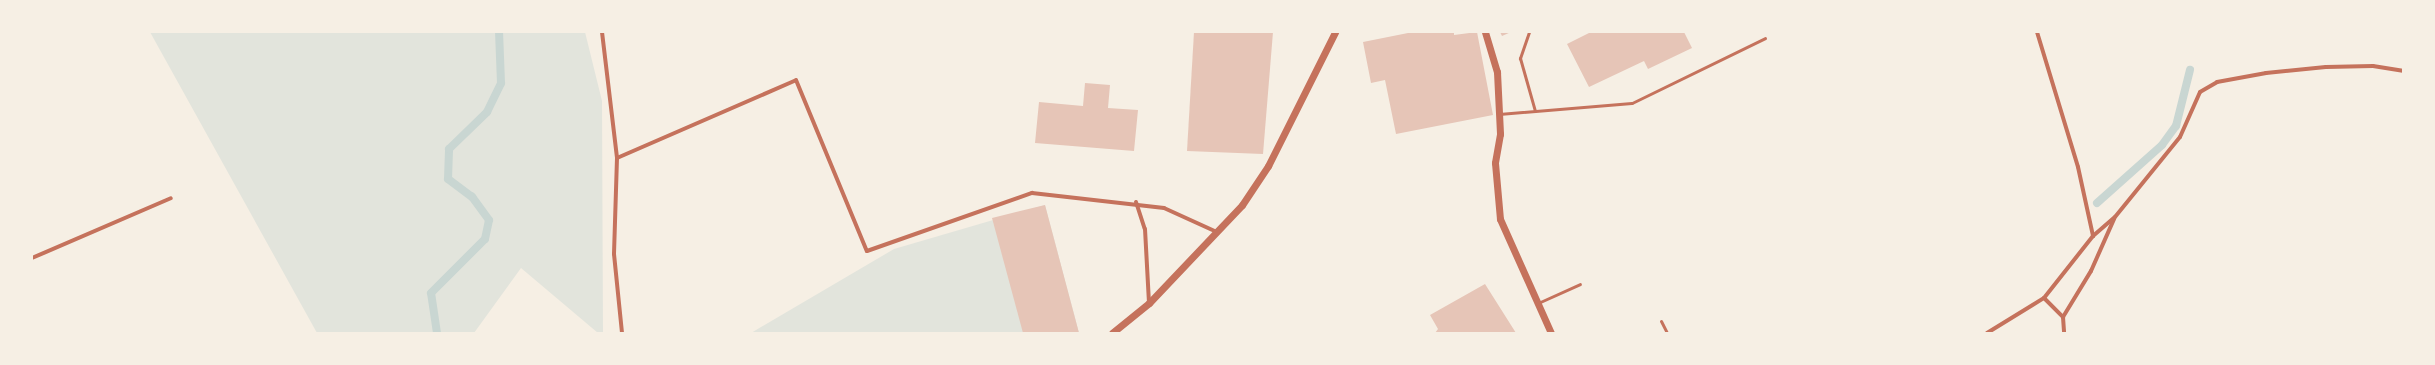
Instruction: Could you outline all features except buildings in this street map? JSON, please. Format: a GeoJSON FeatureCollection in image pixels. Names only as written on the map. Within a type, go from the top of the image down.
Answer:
{"type":"FeatureCollection","features":[{"type":"Feature","properties":{"kind":"street"},"geometry":{"type":"LineString","coordinates":[[602,32],[617,158],[614,254],[622,333]]}},
{"type":"Feature","properties":{"kind":"street"},"geometry":{"type":"LineString","coordinates":[[1112,333],[1149,303],[1242,205],[1268,166],[1335,32]]}},
{"type":"Feature","properties":{"kind":"street"},"geometry":{"type":"LineString","coordinates":[[1486,32],[1497,72],[1499,114],[1495,163],[1500,219],[1551,333]]}},
{"type":"Feature","properties":{"kind":"street"},"geometry":{"type":"LineString","coordinates":[[2037,32],[2078,167],[2093,236]]}},
{"type":"Feature","properties":{"kind":"street"},"geometry":{"type":"LineString","coordinates":[[1987,333],[2044,298],[2093,236],[2116,217],[2180,137],[2200,92],[2217,82],[2326,67],[2373,66],[2403,71]]}},
{"type":"Feature","properties":{"kind":"street"},"geometry":{"type":"LineString","coordinates":[[617,158],[796,80],[867,251],[1032,193],[1136,202],[1164,208],[1217,232]]}},
{"type":"Feature","properties":{"kind":"street"},"geometry":{"type":"LineString","coordinates":[[32,258],[171,198]]}},
{"type":"Feature","properties":{"kind":"street"},"geometry":{"type":"LineString","coordinates":[[1136,202],[1145,229],[1149,303]]}},
{"type":"Feature","properties":{"kind":"street"},"geometry":{"type":"LineString","coordinates":[[2064,333],[2063,317],[2091,272],[2116,217]]}},
{"type":"Feature","properties":{"kind":"street"},"geometry":{"type":"LineString","coordinates":[[2044,298],[2063,317]]}},
{"type":"Feature","properties":{"kind":"lane"},"geometry":{"type":"LineString","coordinates":[[1529,32],[1520,58],[1535,111]]}},
{"type":"Feature","properties":{"kind":"lane"},"geometry":{"type":"LineString","coordinates":[[1499,114],[1632,103],[1765,38]]}},
{"type":"Feature","properties":{"kind":"lane"},"geometry":{"type":"LineString","coordinates":[[1537,304],[1580,284]]}},
{"type":"Feature","properties":{"kind":"lane"},"geometry":{"type":"LineString","coordinates":[[1661,321],[1667,333]]}},
{"type":"Feature","properties":{"kind":"shaded area"},"geometry":{"type":"Polygon","coordinates":[[[150,32],[585,32],[602,101],[603,333],[598,333],[521,268],[474,333],[317,333],[150,32]]]}},
{"type":"Feature","properties":{"kind":"shaded area"},"geometry":{"type":"Polygon","coordinates":[[[1045,205],[1079,333],[751,333],[894,249],[1045,205]]]}},
{"type":"Feature","properties":{"kind":"waterway"},"geometry":{"type":"LineString","coordinates":[[437,333],[431,293],[485,239],[489,220],[472,197],[448,179],[449,149],[487,112],[501,83],[499,32]]}},
{"type":"Feature","properties":{"kind":"waterway"},"geometry":{"type":"LineString","coordinates":[[2097,203],[2162,145],[2176,126],[2190,70]]}}]}
